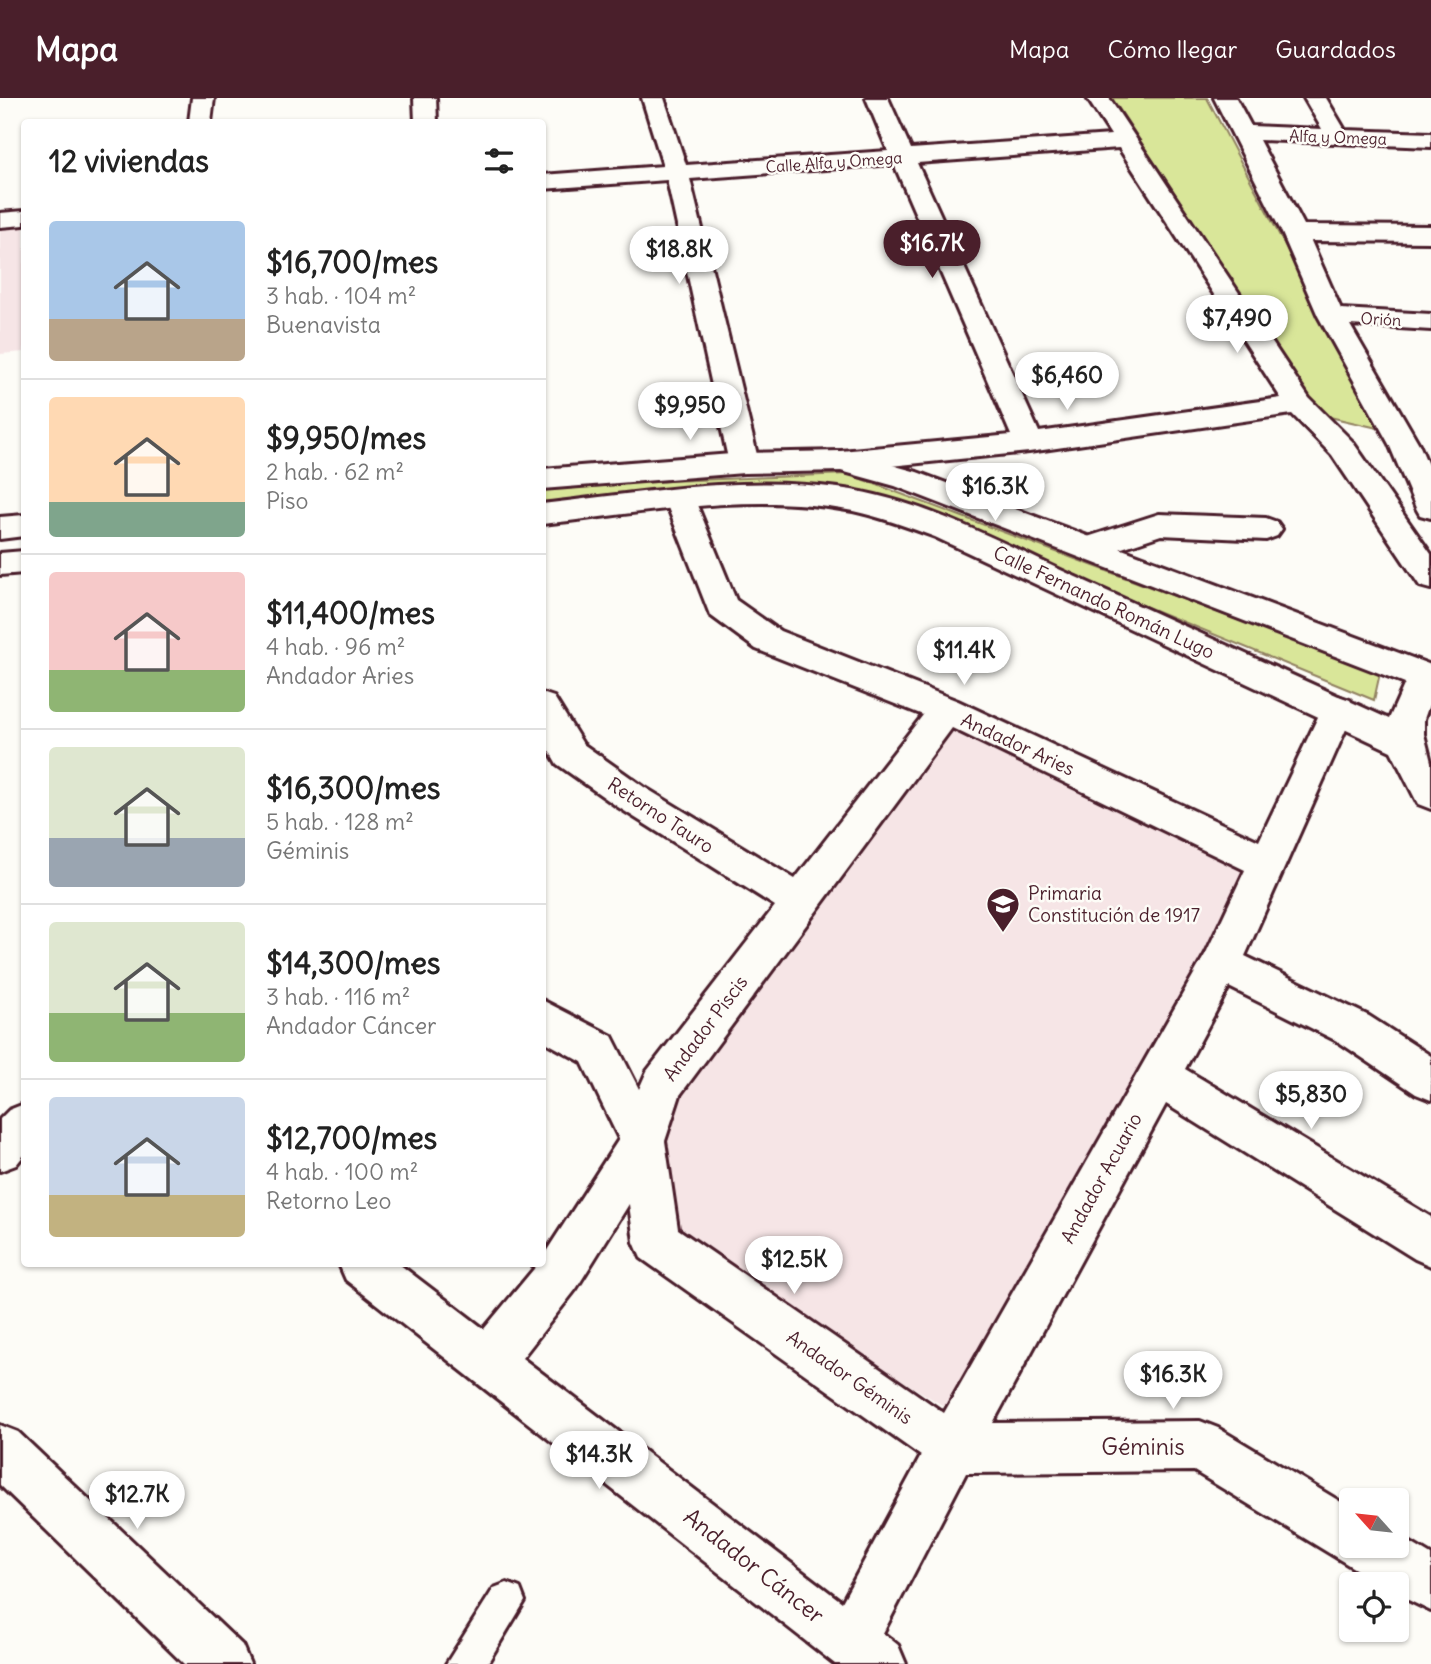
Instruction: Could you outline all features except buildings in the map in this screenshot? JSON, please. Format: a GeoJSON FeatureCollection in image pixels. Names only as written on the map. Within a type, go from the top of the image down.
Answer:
{"type":"FeatureCollection","features":[{"type":"Feature","properties":{"kind":"street"},"geometry":{"type":"LineString","coordinates":[[200,119],[203,98]]}},
{"type":"Feature","properties":{"kind":"street"},"geometry":{"type":"LineString","coordinates":[[425,98],[426,119]]}},
{"type":"Feature","properties":{"kind":"street"},"geometry":{"type":"LineString","coordinates":[[653,98],[677,173],[744,463]]}},
{"type":"Feature","properties":{"kind":"street"},"geometry":{"type":"LineString","coordinates":[[877,98],[1028,443]]}},
{"type":"Feature","properties":{"kind":"street"},"geometry":{"type":"LineString","coordinates":[[1098,98],[1298,404],[1342,449],[1427,565]]}},
{"type":"Feature","properties":{"kind":"street"},"geometry":{"type":"LineString","coordinates":[[1226,98],[1295,233],[1331,316],[1418,445],[1431,508]]}},
{"type":"Feature","properties":{"kind":"street"},"geometry":{"type":"LineString","coordinates":[[1315,98],[1338,137]]}},
{"type":"Feature","properties":{"kind":"street","name":"Alfa y Omega"},"geometry":{"type":"LineString","coordinates":[[1246,133],[1431,140]]}},
{"type":"Feature","properties":{"kind":"street","name":"Calle Alfa y Omega"},"geometry":{"type":"LineString","coordinates":[[546,182],[1126,141]]}},
{"type":"Feature","properties":{"kind":"street"},"geometry":{"type":"LineString","coordinates":[[0,220],[21,218]]}},
{"type":"Feature","properties":{"kind":"street"},"geometry":{"type":"LineString","coordinates":[[1295,233],[1431,234]]}},
{"type":"Feature","properties":{"kind":"street","name":"Orión"},"geometry":{"type":"LineString","coordinates":[[1331,316],[1431,322]]}},
{"type":"Feature","properties":{"kind":"street","name":"Calle Fernando Román Lugo"},"geometry":{"type":"LineString","coordinates":[[546,480],[744,463],[841,461],[1028,443],[1298,404]]}},
{"type":"Feature","properties":{"kind":"street"},"geometry":{"type":"LineString","coordinates":[[1342,449],[1418,445]]}},
{"type":"Feature","properties":{"kind":"street","name":"Calle Fernando Román Lugo"},"geometry":{"type":"LineString","coordinates":[[841,461],[906,479],[1430,679]]}},
{"type":"Feature","properties":{"kind":"street","name":"Calle Fernando Román Lugo"},"geometry":{"type":"LineString","coordinates":[[546,514],[680,500],[794,495],[839,498],[895,511],[946,530],[1405,742]]}},
{"type":"Feature","properties":{"kind":"street","name":"Andador Aries"},"geometry":{"type":"LineString","coordinates":[[680,500],[722,607],[768,640],[946,709],[1266,862]]}},
{"type":"Feature","properties":{"kind":"street"},"geometry":{"type":"LineString","coordinates":[[1089,548],[1160,524],[1266,529]]}},
{"type":"Feature","properties":{"kind":"street"},"geometry":{"type":"LineString","coordinates":[[0,528],[21,526]]}},
{"type":"Feature","properties":{"kind":"street"},"geometry":{"type":"LineString","coordinates":[[0,564],[21,562]]}},
{"type":"Feature","properties":{"kind":"street"},"geometry":{"type":"LineString","coordinates":[[1430,679],[1408,707],[1405,742],[1418,777],[1431,794]]}},
{"type":"Feature","properties":{"kind":"street","name":"Andador Piscis"},"geometry":{"type":"LineString","coordinates":[[489,1361],[560,1273],[643,1141],[662,1085],[946,709]]}},
{"type":"Feature","properties":{"kind":"street","name":"Andador Acuario"},"geometry":{"type":"LineString","coordinates":[[865,1652],[951,1448],[1222,964],[1266,862],[1338,709]]}},
{"type":"Feature","properties":{"kind":"street","name":"Retorno Tauro"},"geometry":{"type":"LineString","coordinates":[[546,713],[570,754],[643,804],[800,902]]}},
{"type":"Feature","properties":{"kind":"street"},"geometry":{"type":"LineString","coordinates":[[1222,964],[1354,1029],[1431,1080]]}},
{"type":"Feature","properties":{"kind":"street","name":"Andador Géminis"},"geometry":{"type":"LineString","coordinates":[[546,1020],[597,1049],[643,1141],[657,1242],[951,1448]]}},
{"type":"Feature","properties":{"kind":"street"},"geometry":{"type":"LineString","coordinates":[[1158,1076],[1431,1242]]}},
{"type":"Feature","properties":{"kind":"street"},"geometry":{"type":"LineString","coordinates":[[0,1103],[21,1120]]}},
{"type":"Feature","properties":{"kind":"street"},"geometry":{"type":"LineString","coordinates":[[0,1150],[21,1126]]}},
{"type":"Feature","properties":{"kind":"street","name":"Andador Cáncer"},"geometry":{"type":"LineString","coordinates":[[366,1267],[865,1652]]}},
{"type":"Feature","properties":{"kind":"street","name":"Géminis"},"geometry":{"type":"LineString","coordinates":[[951,1448],[1200,1446],[1339,1530]]}},
{"type":"Feature","properties":{"kind":"street"},"geometry":{"type":"LineString","coordinates":[[0,1450],[223,1664]]}},
{"type":"Feature","properties":{"kind":"street"},"geometry":{"type":"LineString","coordinates":[[1386,1558],[1431,1585]]}},
{"type":"Feature","properties":{"kind":"lane"},"geometry":{"type":"LineString","coordinates":[[465,1664],[507,1601]]}},
{"type":"Feature","properties":{"kind":"shaded area"},"geometry":{"type":"Polygon","coordinates":[[[21,226],[21,352],[0,354],[0,228],[21,226]]]}},
{"type":"Feature","properties":{"kind":"shaded area"},"geometry":{"type":"Polygon","coordinates":[[[944,725],[1255,866],[958,1415],[682,1244],[656,1119],[944,725]]]}},
{"type":"Feature","properties":{"kind":"green space"},"geometry":{"type":"Polygon","coordinates":[[[1112,98],[1207,98],[1382,429],[1321,415],[1112,98]]]}},
{"type":"Feature","properties":{"kind":"green space"},"geometry":{"type":"Polygon","coordinates":[[[848,474],[1380,673],[1374,700],[862,490],[546,506],[546,486],[848,474]]]}},
{"type":"Feature","properties":{"kind":"place","name":"Primaria Constitución de 1917"},"geometry":{"type":"Point","coordinates":[1003,934]}}]}
